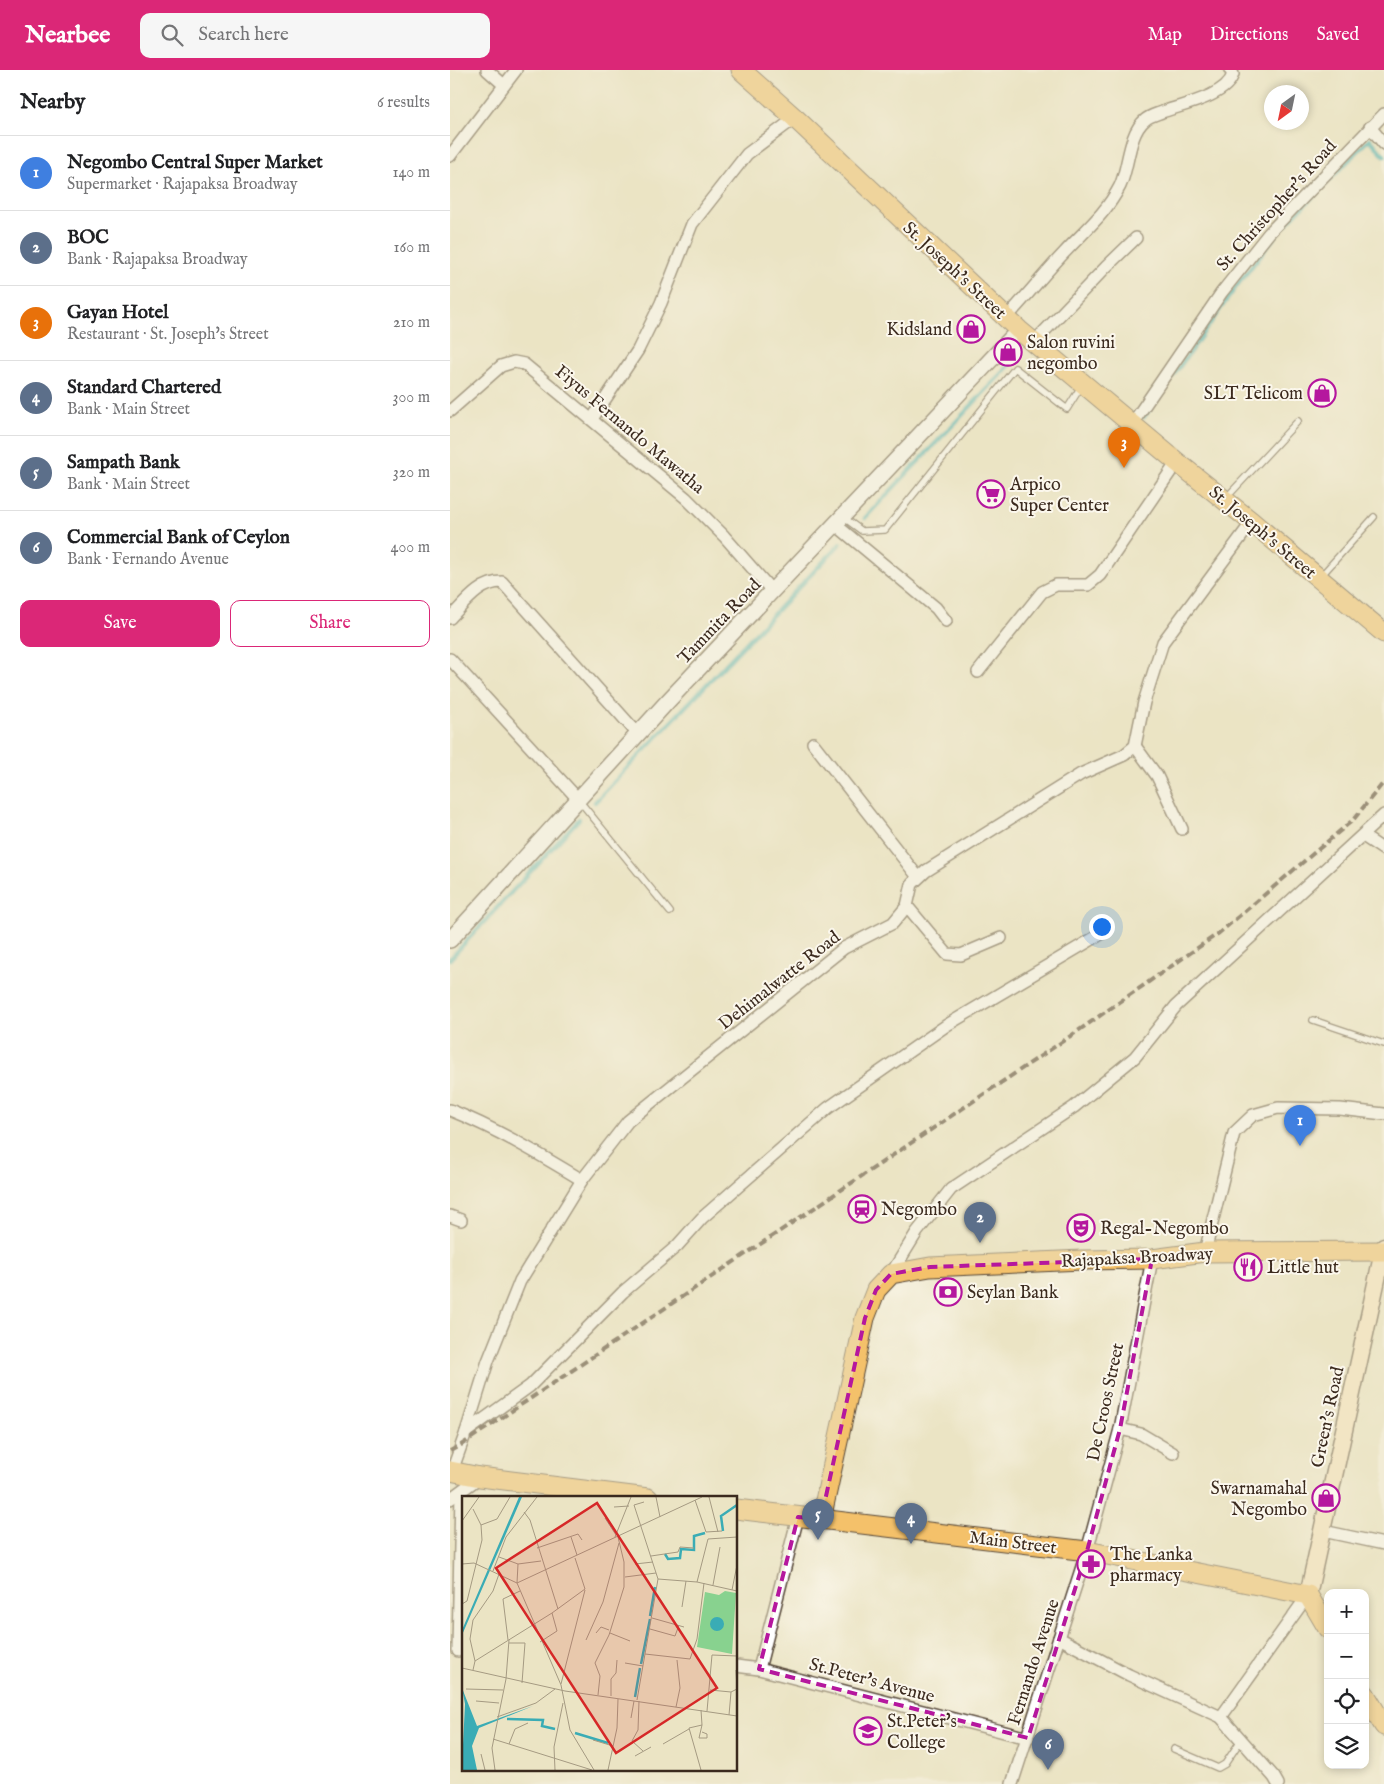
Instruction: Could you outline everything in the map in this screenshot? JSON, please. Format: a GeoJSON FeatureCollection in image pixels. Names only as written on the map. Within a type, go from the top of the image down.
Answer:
{"type":"FeatureCollection","features":[{"type":"Feature","properties":{"kind":"main road","name":"St. Joseph's Street"},"geometry":{"type":"LineString","coordinates":[[741,70],[795,118],[1012,324],[1252,522],[1384,634]]}},
{"type":"Feature","properties":{"kind":"main road","name":"Rajapaksa Broadway"},"geometry":{"type":"LineString","coordinates":[[891,1274],[930,1267],[1082,1260],[1152,1259],[1205,1252],[1384,1250]]}},
{"type":"Feature","properties":{"kind":"main road","name":"Green's Road"},"geometry":{"type":"LineString","coordinates":[[1308,1595],[1384,1250]]}},
{"type":"Feature","properties":{"kind":"main road"},"geometry":{"type":"LineString","coordinates":[[821,1519],[865,1318],[876,1290],[891,1274]]}},
{"type":"Feature","properties":{"kind":"main road"},"geometry":{"type":"LineString","coordinates":[[451,1471],[576,1493],[619,1496]]}},
{"type":"Feature","properties":{"kind":"main road","name":"Main Street"},"geometry":{"type":"LineString","coordinates":[[738,1509],[1087,1551],[1308,1595]]}},
{"type":"Feature","properties":{"kind":"main road"},"geometry":{"type":"LineString","coordinates":[[1308,1595],[1324,1622]]}},
{"type":"Feature","properties":{"kind":"main road"},"geometry":{"type":"LineString","coordinates":[[1369,1701],[1384,1726]]}},
{"type":"Feature","properties":{"kind":"street"},"geometry":{"type":"LineString","coordinates":[[487,70],[504,85]]}},
{"type":"Feature","properties":{"kind":"street"},"geometry":{"type":"LineString","coordinates":[[450,156],[516,70]]}},
{"type":"Feature","properties":{"kind":"street"},"geometry":{"type":"LineString","coordinates":[[1012,324],[1064,253],[1100,217],[1114,197],[1124,177],[1133,141],[1146,118],[1205,98],[1224,88],[1233,74],[1230,70]]}},
{"type":"Feature","properties":{"kind":"street","name":"St. Christopher's Road"},"geometry":{"type":"LineString","coordinates":[[1132,424],[1222,292],[1264,240],[1384,114]]}},
{"type":"Feature","properties":{"kind":"street"},"geometry":{"type":"LineString","coordinates":[[592,419],[638,350],[661,303],[692,224],[747,154],[795,118]]}},
{"type":"Feature","properties":{"kind":"street"},"geometry":{"type":"LineString","coordinates":[[1370,127],[1384,144]]}},
{"type":"Feature","properties":{"kind":"street"},"geometry":{"type":"LineString","coordinates":[[1034,342],[1136,238]]}},
{"type":"Feature","properties":{"kind":"street","name":"Tammita Road"},"geometry":{"type":"LineString","coordinates":[[450,940],[638,734],[840,521],[1012,324]]}},
{"type":"Feature","properties":{"kind":"street","name":"Fiyus Fernando Mawatha"},"geometry":{"type":"LineString","coordinates":[[450,411],[501,366],[514,362],[524,364],[686,498],[724,536],[773,592]]}},
{"type":"Feature","properties":{"kind":"street"},"geometry":{"type":"LineString","coordinates":[[978,672],[1042,592],[1056,585],[1088,585],[1100,575],[1177,462]]}},
{"type":"Feature","properties":{"kind":"street"},"geometry":{"type":"LineString","coordinates":[[840,521],[936,608],[946,621]]}},
{"type":"Feature","properties":{"kind":"street"},"geometry":{"type":"LineString","coordinates":[[813,743],[918,877],[1081,774],[1124,756],[1135,746],[1144,702],[1163,642],[1252,522]]}},
{"type":"Feature","properties":{"kind":"street"},"geometry":{"type":"LineString","coordinates":[[450,618],[478,589],[491,582],[502,582],[638,734]]}},
{"type":"Feature","properties":{"kind":"street"},"geometry":{"type":"LineString","coordinates":[[450,659],[578,799]]}},
{"type":"Feature","properties":{"kind":"street"},"geometry":{"type":"LineString","coordinates":[[1135,746],[1157,776],[1182,829]]}},
{"type":"Feature","properties":{"kind":"street"},"geometry":{"type":"LineString","coordinates":[[891,1274],[917,1232],[951,1189],[1074,1107],[1135,1057],[1176,1006],[1384,815]]}},
{"type":"Feature","properties":{"kind":"street"},"geometry":{"type":"LineString","coordinates":[[1363,836],[1384,850]]}},
{"type":"Feature","properties":{"kind":"street","name":"Dehimalwatte Road"},"geometry":{"type":"LineString","coordinates":[[451,1471],[466,1432],[488,1361],[520,1281],[582,1180],[628,1121],[844,948],[893,923],[907,906],[912,884],[918,877]]}},
{"type":"Feature","properties":{"kind":"street"},"geometry":{"type":"LineString","coordinates":[[907,906],[947,954],[961,955],[1001,938]]}},
{"type":"Feature","properties":{"kind":"street"},"geometry":{"type":"LineString","coordinates":[[466,1432],[530,1386],[623,1292],[677,1246],[702,1218],[828,1108],[947,1025],[1101,934]]}},
{"type":"Feature","properties":{"kind":"street"},"geometry":{"type":"LineString","coordinates":[[1205,1252],[1234,1133],[1254,1115],[1278,1108],[1340,1109],[1384,1114]]}},
{"type":"Feature","properties":{"kind":"street"},"geometry":{"type":"LineString","coordinates":[[450,1110],[482,1123],[536,1151],[582,1180]]}},
{"type":"Feature","properties":{"kind":"street"},"geometry":{"type":"LineString","coordinates":[[450,1216],[461,1220]]}},
{"type":"Feature","properties":{"kind":"street","name":"De Croos Street"},"geometry":{"type":"LineString","coordinates":[[1087,1551],[1120,1429],[1152,1259]]}},
{"type":"Feature","properties":{"kind":"street"},"geometry":{"type":"LineString","coordinates":[[1120,1429],[1141,1434],[1173,1453]]}},
{"type":"Feature","properties":{"kind":"street"},"geometry":{"type":"LineString","coordinates":[[450,1499],[480,1476]]}},
{"type":"Feature","properties":{"kind":"street"},"geometry":{"type":"LineString","coordinates":[[458,1651],[460,1492]]}},
{"type":"Feature","properties":{"kind":"street"},"geometry":{"type":"LineString","coordinates":[[759,1669],[798,1517]]}},
{"type":"Feature","properties":{"kind":"street"},"geometry":{"type":"LineString","coordinates":[[1322,1531],[1384,1544]]}},
{"type":"Feature","properties":{"kind":"street","name":"Fernando Avenue"},"geometry":{"type":"LineString","coordinates":[[1012,1784],[1087,1551]]}},
{"type":"Feature","properties":{"kind":"street"},"geometry":{"type":"LineString","coordinates":[[1221,1717],[1308,1595]]}},
{"type":"Feature","properties":{"kind":"street"},"geometry":{"type":"LineString","coordinates":[[1059,1638],[1130,1675],[1221,1717],[1278,1784]]}},
{"type":"Feature","properties":{"kind":"street","name":"St.Peter's Avenue"},"geometry":{"type":"LineString","coordinates":[[738,1666],[759,1669],[1028,1738]]}},
{"type":"Feature","properties":{"kind":"lane"},"geometry":{"type":"LineString","coordinates":[[840,521],[862,531],[886,530],[1015,368],[1066,409],[1083,384]]}},
{"type":"Feature","properties":{"kind":"lane"},"geometry":{"type":"LineString","coordinates":[[1225,500],[1298,421]]}},
{"type":"Feature","properties":{"kind":"lane"},"geometry":{"type":"LineString","coordinates":[[1319,578],[1374,517]]}},
{"type":"Feature","properties":{"kind":"lane"},"geometry":{"type":"LineString","coordinates":[[578,799],[670,912]]}},
{"type":"Feature","properties":{"kind":"lane"},"geometry":{"type":"LineString","coordinates":[[1313,1020],[1384,1044]]}},
{"type":"Feature","properties":{"kind":"lane"},"geometry":{"type":"LineString","coordinates":[[1174,1749],[1218,1768],[1225,1764],[1241,1740]]}},
{"type":"Feature","properties":{"kind":"highlighted area"},"geometry":{"type":"Polygon","coordinates":[[[1152,1259],[1120,1429],[1087,1551],[1028,1738],[759,1669],[798,1517],[821,1519],[865,1318],[876,1290],[891,1274],[930,1267],[1152,1259]]]}},
{"type":"Feature","properties":{"kind":"waterway"},"geometry":{"type":"LineString","coordinates":[[1144,417],[1238,284],[1280,230],[1370,139],[1384,156]]}},
{"type":"Feature","properties":{"kind":"waterway"},"geometry":{"type":"LineString","coordinates":[[865,518],[1021,353]]}},
{"type":"Feature","properties":{"kind":"waterway"},"geometry":{"type":"LineString","coordinates":[[595,802],[840,544]]}},
{"type":"Feature","properties":{"kind":"waterway"},"geometry":{"type":"LineString","coordinates":[[450,959],[579,819]]}},
{"type":"Feature","properties":{"kind":"railway"},"geometry":{"type":"LineString","coordinates":[[450,1451],[1075,1033],[1219,933],[1353,820],[1384,782]]}},
{"type":"Feature","properties":{"kind":"place","name":"Kidsland"},"geometry":{"type":"Point","coordinates":[971,329]}},
{"type":"Feature","properties":{"kind":"place","name":"Salon ruvini negombo"},"geometry":{"type":"Point","coordinates":[1008,352]}},
{"type":"Feature","properties":{"kind":"place","name":"SLT Telicom"},"geometry":{"type":"Point","coordinates":[1322,393]}},
{"type":"Feature","properties":{"kind":"place","name":"Gayan Hotel"},"geometry":{"type":"Point","coordinates":[1124,468]}},
{"type":"Feature","properties":{"kind":"place","name":"Arpico Super Center"},"geometry":{"type":"Point","coordinates":[991,494]}},
{"type":"Feature","properties":{"kind":"place","name":"Negombo Central Super Market"},"geometry":{"type":"Point","coordinates":[1300,1146]}},
{"type":"Feature","properties":{"kind":"place","name":"Negombo"},"geometry":{"type":"Point","coordinates":[862,1209]}},
{"type":"Feature","properties":{"kind":"place","name":"Regal-Negombo"},"geometry":{"type":"Point","coordinates":[1081,1228]}},
{"type":"Feature","properties":{"kind":"place","name":"BOC"},"geometry":{"type":"Point","coordinates":[980,1243]}},
{"type":"Feature","properties":{"kind":"place","name":"Little hut"},"geometry":{"type":"Point","coordinates":[1248,1267]}},
{"type":"Feature","properties":{"kind":"place","name":"Seylan Bank"},"geometry":{"type":"Point","coordinates":[948,1292]}},
{"type":"Feature","properties":{"kind":"place","name":"Swarnamahal Negombo"},"geometry":{"type":"Point","coordinates":[1326,1498]}},
{"type":"Feature","properties":{"kind":"place","name":"Sampath Bank"},"geometry":{"type":"Point","coordinates":[818,1540]}},
{"type":"Feature","properties":{"kind":"place","name":"Standard Chartered"},"geometry":{"type":"Point","coordinates":[911,1544]}},
{"type":"Feature","properties":{"kind":"place","name":"The Lanka pharmacy"},"geometry":{"type":"Point","coordinates":[1091,1564]}},
{"type":"Feature","properties":{"kind":"place","name":"St.Peter's College"},"geometry":{"type":"Point","coordinates":[868,1731]}},
{"type":"Feature","properties":{"kind":"place","name":"Commercial Bank of Ceylon"},"geometry":{"type":"Point","coordinates":[1048,1770]}}]}
